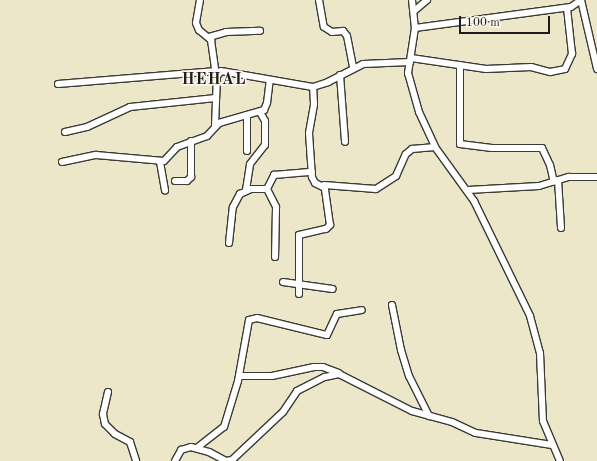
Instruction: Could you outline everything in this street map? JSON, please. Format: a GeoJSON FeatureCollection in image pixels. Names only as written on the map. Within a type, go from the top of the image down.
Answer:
{"type":"FeatureCollection","features":[{"type":"Feature","properties":{"kind":"street"},"geometry":{"type":"LineString","coordinates":[[200,0],[196,23],[198,30],[209,37],[213,45],[216,73],[215,126]]}},
{"type":"Feature","properties":{"kind":"street"},"geometry":{"type":"LineString","coordinates":[[319,0],[324,27],[332,32],[343,31],[347,36],[353,67]]}},
{"type":"Feature","properties":{"kind":"street"},"geometry":{"type":"LineString","coordinates":[[412,0],[415,28],[410,60],[409,82],[418,112],[435,147],[468,190],[534,327],[540,353],[543,417],[552,445],[560,461]]}},
{"type":"Feature","properties":{"kind":"street"},"geometry":{"type":"LineString","coordinates":[[414,11],[427,0]]}},
{"type":"Feature","properties":{"kind":"street"},"geometry":{"type":"LineString","coordinates":[[415,28],[567,8],[577,5],[581,0]]}},
{"type":"Feature","properties":{"kind":"street"},"geometry":{"type":"LineString","coordinates":[[581,0],[597,69]]}},
{"type":"Feature","properties":{"kind":"street"},"geometry":{"type":"LineString","coordinates":[[58,84],[216,73],[226,70],[270,80],[313,87],[340,75],[353,67],[370,62],[410,60],[460,65],[486,70],[531,68],[550,72],[565,69],[572,54],[567,8]]}},
{"type":"Feature","properties":{"kind":"street"},"geometry":{"type":"LineString","coordinates":[[209,37],[226,32],[260,31]]}},
{"type":"Feature","properties":{"kind":"street"},"geometry":{"type":"LineString","coordinates":[[460,65],[460,144],[492,148],[542,148],[556,181],[561,228]]}},
{"type":"Feature","properties":{"kind":"street"},"geometry":{"type":"LineString","coordinates":[[340,75],[346,142]]}},
{"type":"Feature","properties":{"kind":"street"},"geometry":{"type":"LineString","coordinates":[[62,162],[91,155],[160,162],[164,161],[177,146],[207,136],[215,126],[223,121],[260,112],[266,107],[270,80]]}},
{"type":"Feature","properties":{"kind":"street"},"geometry":{"type":"LineString","coordinates":[[313,87],[314,104],[309,133],[312,172],[315,183],[376,189],[396,176],[409,152],[421,147],[435,147]]}},
{"type":"Feature","properties":{"kind":"street"},"geometry":{"type":"LineString","coordinates":[[65,132],[87,127],[130,107],[216,98]]}},
{"type":"Feature","properties":{"kind":"street"},"geometry":{"type":"LineString","coordinates":[[246,190],[250,164],[265,145],[264,121],[260,112]]}},
{"type":"Feature","properties":{"kind":"street"},"geometry":{"type":"LineString","coordinates":[[247,115],[247,151]]}},
{"type":"Feature","properties":{"kind":"street"},"geometry":{"type":"LineString","coordinates":[[174,181],[187,181],[191,178],[191,141]]}},
{"type":"Feature","properties":{"kind":"street"},"geometry":{"type":"LineString","coordinates":[[160,162],[165,191]]}},
{"type":"Feature","properties":{"kind":"street"},"geometry":{"type":"LineString","coordinates":[[267,189],[274,175],[312,172]]}},
{"type":"Feature","properties":{"kind":"street"},"geometry":{"type":"LineString","coordinates":[[468,190],[539,186],[580,176],[597,177]]}},
{"type":"Feature","properties":{"kind":"street"},"geometry":{"type":"LineString","coordinates":[[299,294],[299,235],[326,229],[330,225],[324,185]]}},
{"type":"Feature","properties":{"kind":"street"},"geometry":{"type":"LineString","coordinates":[[229,243],[232,207],[237,197],[246,190],[267,189]]}},
{"type":"Feature","properties":{"kind":"street"},"geometry":{"type":"LineString","coordinates":[[267,189],[276,207],[275,257]]}},
{"type":"Feature","properties":{"kind":"street"},"geometry":{"type":"LineString","coordinates":[[283,282],[333,289]]}},
{"type":"Feature","properties":{"kind":"street"},"geometry":{"type":"LineString","coordinates":[[392,305],[401,350],[409,376],[429,416]]}},
{"type":"Feature","properties":{"kind":"street"},"geometry":{"type":"LineString","coordinates":[[175,461],[182,449],[198,447],[224,427],[239,376],[247,325],[252,318],[327,335],[337,314],[362,310]]}},
{"type":"Feature","properties":{"kind":"street"},"geometry":{"type":"LineString","coordinates":[[239,376],[272,376],[314,367],[323,367],[342,374],[360,387],[381,395],[403,408],[476,433],[552,445]]}},
{"type":"Feature","properties":{"kind":"street"},"geometry":{"type":"LineString","coordinates":[[198,447],[226,461],[232,460],[283,412],[297,391],[325,377],[342,374]]}},
{"type":"Feature","properties":{"kind":"street"},"geometry":{"type":"LineString","coordinates":[[108,392],[104,408],[105,424],[114,434],[130,442],[136,461]]}},
{"type":"Feature","properties":{"kind":"district","name":"HEHAL"},"geometry":{"type":"Point","coordinates":[214,80]}}]}
